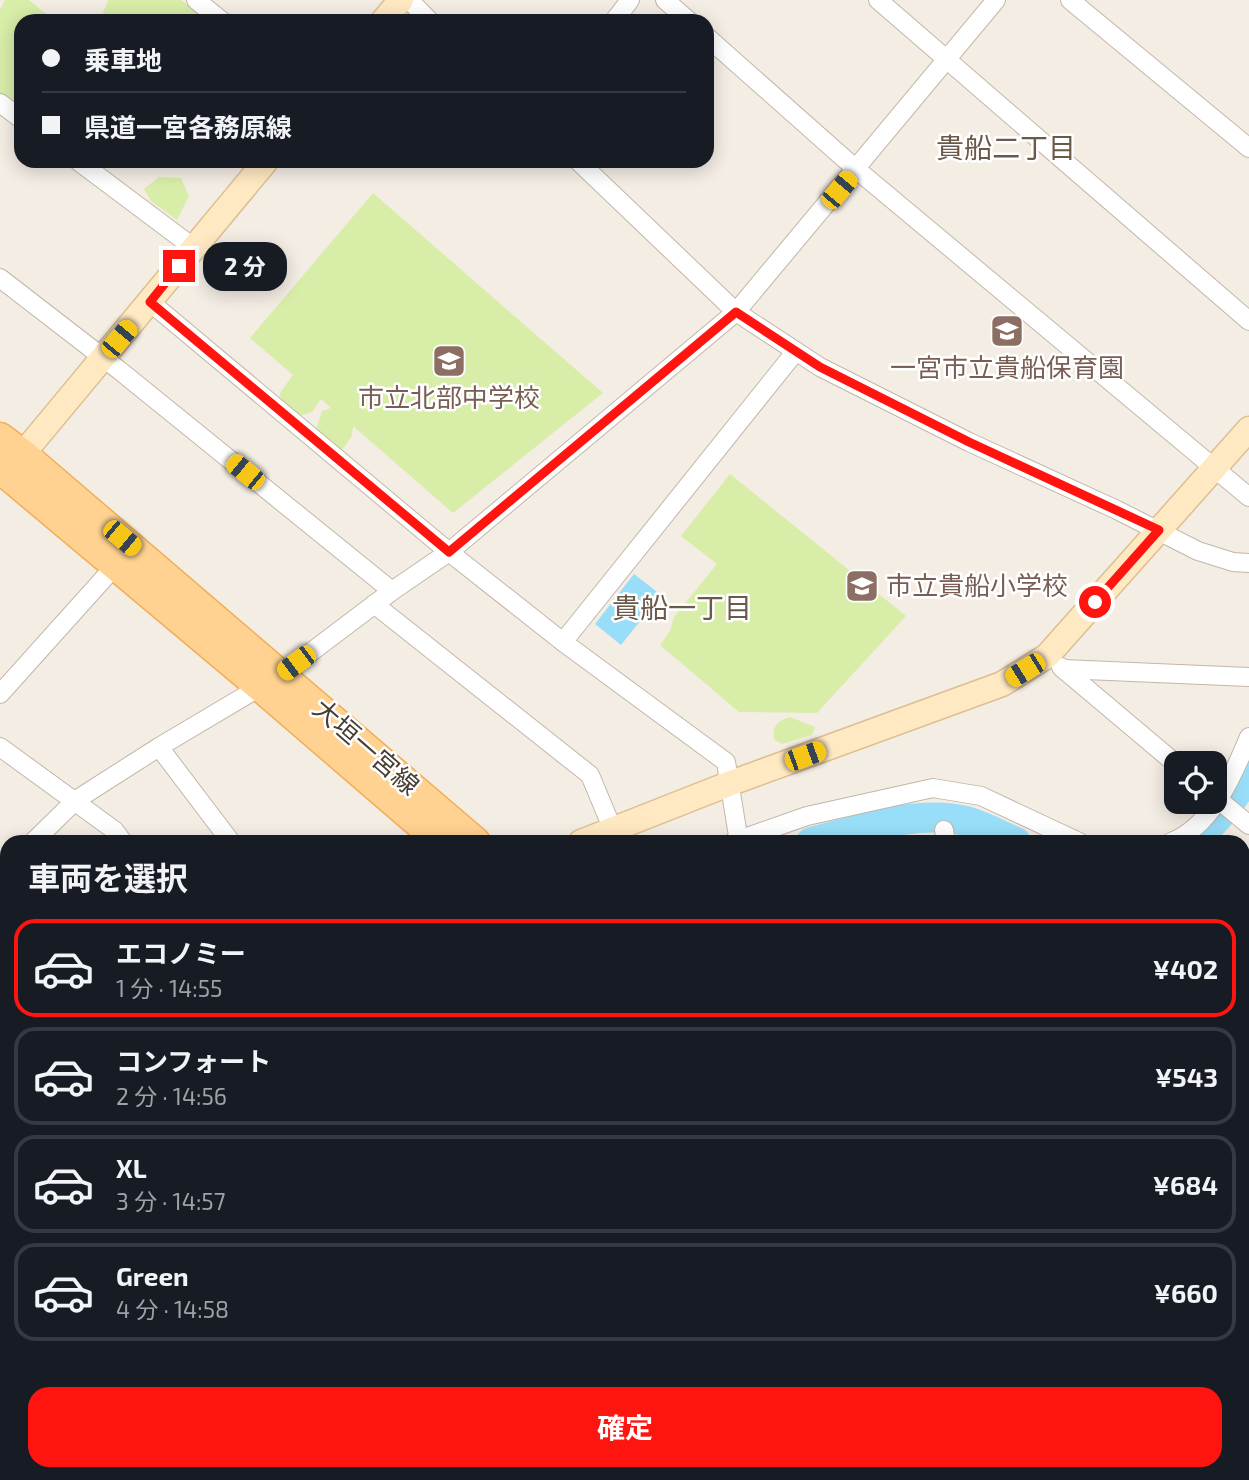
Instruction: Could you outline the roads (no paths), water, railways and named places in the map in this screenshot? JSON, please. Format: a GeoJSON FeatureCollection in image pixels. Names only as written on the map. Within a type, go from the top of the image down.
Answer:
{"type":"FeatureCollection","features":[{"type":"Feature","properties":{"kind":"main road","name":"大垣一宮線"},"geometry":{"type":"LineString","coordinates":[[0,437],[7,470],[115,566],[271,680],[433,835]]}},
{"type":"Feature","properties":{"kind":"main road","name":"大垣一宮線"},"geometry":{"type":"LineString","coordinates":[[7,470],[467,835]]}},
{"type":"Feature","properties":{"kind":"street"},"geometry":{"type":"LineString","coordinates":[[196,0],[213,14]]}},
{"type":"Feature","properties":{"kind":"street"},"geometry":{"type":"LineString","coordinates":[[389,14],[401,0]]}},
{"type":"Feature","properties":{"kind":"street"},"geometry":{"type":"LineString","coordinates":[[409,0],[423,14]]}},
{"type":"Feature","properties":{"kind":"street"},"geometry":{"type":"LineString","coordinates":[[619,14],[630,0]]}},
{"type":"Feature","properties":{"kind":"street"},"geometry":{"type":"LineString","coordinates":[[665,0],[681,14]]}},
{"type":"Feature","properties":{"kind":"street"},"geometry":{"type":"LineString","coordinates":[[878,0],[1249,321]]}},
{"type":"Feature","properties":{"kind":"street"},"geometry":{"type":"LineString","coordinates":[[40,835],[76,800],[271,680],[449,552],[736,312],[996,0]]}},
{"type":"Feature","properties":{"kind":"street"},"geometry":{"type":"LineString","coordinates":[[1070,0],[1249,148]]}},
{"type":"Feature","properties":{"kind":"street"},"geometry":{"type":"LineString","coordinates":[[714,43],[856,169],[1249,497]]}},
{"type":"Feature","properties":{"kind":"street"},"geometry":{"type":"LineString","coordinates":[[0,103],[14,114]]}},
{"type":"Feature","properties":{"kind":"street"},"geometry":{"type":"LineString","coordinates":[[87,168],[194,248]]}},
{"type":"Feature","properties":{"kind":"street"},"geometry":{"type":"LineString","coordinates":[[7,470],[260,168]]}},
{"type":"Feature","properties":{"kind":"street"},"geometry":{"type":"LineString","coordinates":[[585,168],[736,312],[820,367],[969,442],[1159,530],[1198,551],[1233,562],[1249,563]]}},
{"type":"Feature","properties":{"kind":"street"},"geometry":{"type":"LineString","coordinates":[[0,278],[392,591]]}},
{"type":"Feature","properties":{"kind":"street"},"geometry":{"type":"LineString","coordinates":[[150,302],[449,552],[563,642],[726,762],[736,835]]}},
{"type":"Feature","properties":{"kind":"street"},"geometry":{"type":"LineString","coordinates":[[563,642],[796,351]]}},
{"type":"Feature","properties":{"kind":"street"},"geometry":{"type":"LineString","coordinates":[[1055,663],[1159,530],[1249,429]]}},
{"type":"Feature","properties":{"kind":"street"},"geometry":{"type":"LineString","coordinates":[[0,694],[115,566]]}},
{"type":"Feature","properties":{"kind":"street"},"geometry":{"type":"LineString","coordinates":[[374,604],[590,775],[613,830]]}},
{"type":"Feature","properties":{"kind":"street"},"geometry":{"type":"LineString","coordinates":[[1055,663],[1164,754]]}},
{"type":"Feature","properties":{"kind":"street"},"geometry":{"type":"LineString","coordinates":[[600,835],[731,783],[1055,663],[1249,677]]}},
{"type":"Feature","properties":{"kind":"street"},"geometry":{"type":"LineString","coordinates":[[1227,783],[1249,737]]}},
{"type":"Feature","properties":{"kind":"street"},"geometry":{"type":"LineString","coordinates":[[0,747],[76,800],[118,835]]}},
{"type":"Feature","properties":{"kind":"street"},"geometry":{"type":"LineString","coordinates":[[159,747],[226,835]]}},
{"type":"Feature","properties":{"kind":"street"},"geometry":{"type":"LineString","coordinates":[[754,835],[807,816],[933,788],[981,796],[1064,835]]}},
{"type":"Feature","properties":{"kind":"street"},"geometry":{"type":"LineString","coordinates":[[1227,807],[1246,823]]}},
{"type":"Feature","properties":{"kind":"street"},"geometry":{"type":"LineString","coordinates":[[1181,835],[1200,822],[1206,814]]}},
{"type":"Feature","properties":{"kind":"water"},"geometry":{"type":"Polygon","coordinates":[[[634,574],[661,595],[621,645],[595,624],[634,574]]]}},
{"type":"Feature","properties":{"kind":"waterway"},"geometry":{"type":"LineString","coordinates":[[1199,835],[1224,810],[1249,772]]}},
{"type":"Feature","properties":{"kind":"waterway"},"geometry":{"type":"LineString","coordinates":[[838,835],[908,819],[927,818],[966,821],[1000,835]]}},
{"type":"Feature","properties":{"kind":"place","name":"一宮市立貴船保育園"},"geometry":{"type":"Point","coordinates":[1007,331]}},
{"type":"Feature","properties":{"kind":"place","name":"市立北部中学校"},"geometry":{"type":"Point","coordinates":[449,361]}},
{"type":"Feature","properties":{"kind":"place","name":"市立貴船小学校"},"geometry":{"type":"Point","coordinates":[862,586]}},
{"type":"Feature","properties":{"kind":"district","name":"貴船二丁目"},"geometry":{"type":"Point","coordinates":[1006,148]}},
{"type":"Feature","properties":{"kind":"district","name":"貴船一丁目"},"geometry":{"type":"Point","coordinates":[682,608]}}]}
